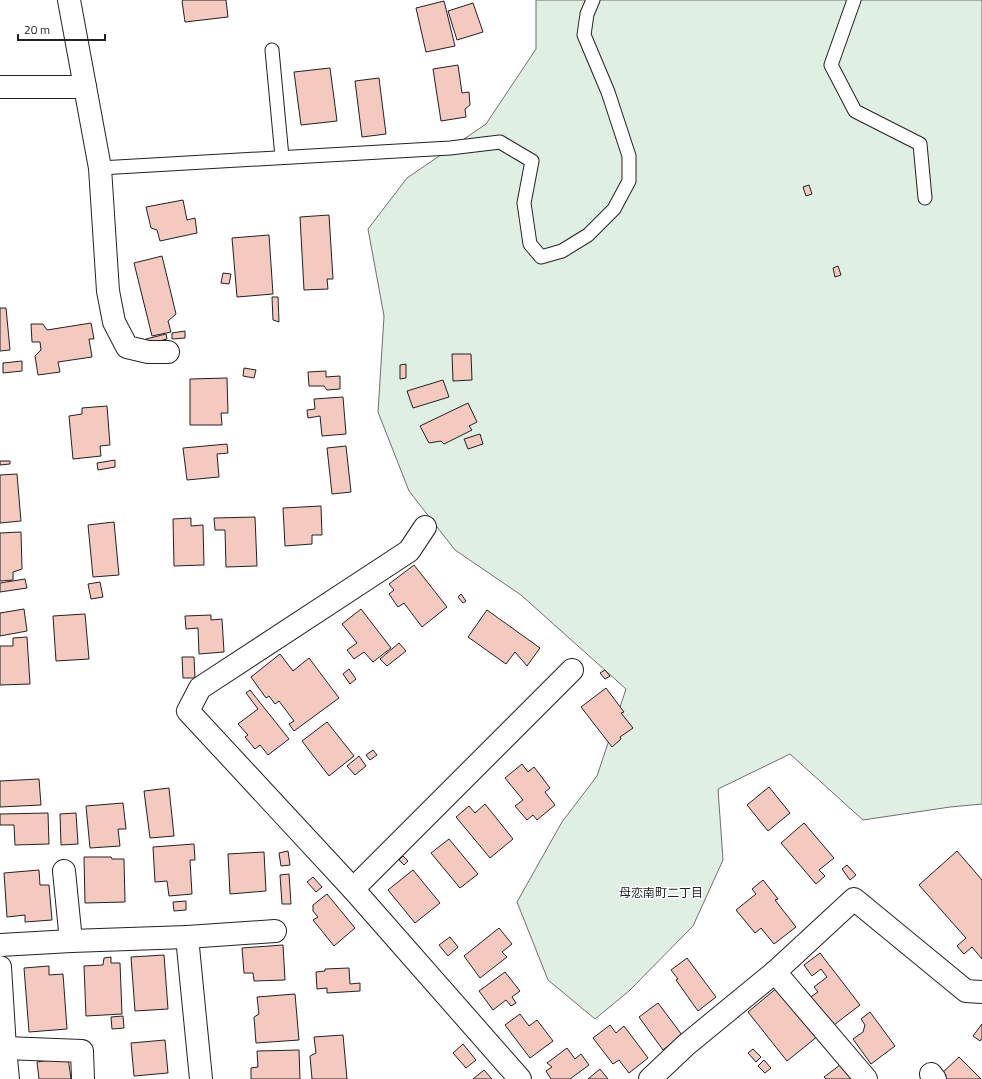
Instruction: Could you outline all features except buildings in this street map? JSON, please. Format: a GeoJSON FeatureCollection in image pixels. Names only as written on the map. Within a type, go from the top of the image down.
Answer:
{"type":"FeatureCollection","features":[{"type":"Feature","properties":{"kind":"street"},"geometry":{"type":"LineString","coordinates":[[68,0],[100,168],[108,291],[114,322],[127,347],[148,352],[168,352]]}},
{"type":"Feature","properties":{"kind":"street"},"geometry":{"type":"LineString","coordinates":[[0,88],[85,87]]}},
{"type":"Feature","properties":{"kind":"street"},"geometry":{"type":"LineString","coordinates":[[425,527],[409,551],[200,688],[188,710],[353,889],[520,1079]]}},
{"type":"Feature","properties":{"kind":"street"},"geometry":{"type":"LineString","coordinates":[[353,889],[572,670]]}},
{"type":"Feature","properties":{"kind":"street"},"geometry":{"type":"LineString","coordinates":[[64,871],[71,941]]}},
{"type":"Feature","properties":{"kind":"street"},"geometry":{"type":"LineString","coordinates":[[650,1079],[686,1045],[775,972],[854,899],[966,991],[982,992]]}},
{"type":"Feature","properties":{"kind":"street"},"geometry":{"type":"LineString","coordinates":[[0,945],[187,937],[275,930]]}},
{"type":"Feature","properties":{"kind":"street"},"geometry":{"type":"LineString","coordinates":[[187,937],[201,1079]]}},
{"type":"Feature","properties":{"kind":"street"},"geometry":{"type":"LineString","coordinates":[[0,967],[8,1079]]}},
{"type":"Feature","properties":{"kind":"street"},"geometry":{"type":"LineString","coordinates":[[775,972],[866,1079]]}},
{"type":"Feature","properties":{"kind":"street"},"geometry":{"type":"LineString","coordinates":[[5,1048],[82,1051],[83,1079]]}},
{"type":"Feature","properties":{"kind":"lane"},"geometry":{"type":"LineString","coordinates":[[100,168],[450,148],[500,142],[532,161],[524,203],[530,244],[541,257],[562,251],[588,235],[614,209],[629,181],[629,156],[608,92],[584,35],[587,14],[593,0]]}},
{"type":"Feature","properties":{"kind":"lane"},"geometry":{"type":"LineString","coordinates":[[854,0],[831,64],[855,111],[920,144],[925,198]]}},
{"type":"Feature","properties":{"kind":"lane"},"geometry":{"type":"LineString","coordinates":[[272,50],[282,157]]}},
{"type":"Feature","properties":{"kind":"green space"},"geometry":{"type":"Polygon","coordinates":[[[536,0],[982,0],[982,804],[950,807],[863,820],[790,754],[718,789],[723,860],[693,926],[629,991],[595,1019],[548,980],[517,902],[562,822],[597,776],[626,689],[521,595],[455,550],[409,491],[378,412],[384,316],[368,229],[407,178],[486,124],[536,49],[536,0]]]}},
{"type":"Feature","properties":{"kind":"district","name":"母恋南町二丁目"},"geometry":{"type":"Point","coordinates":[661,892]}}]}
